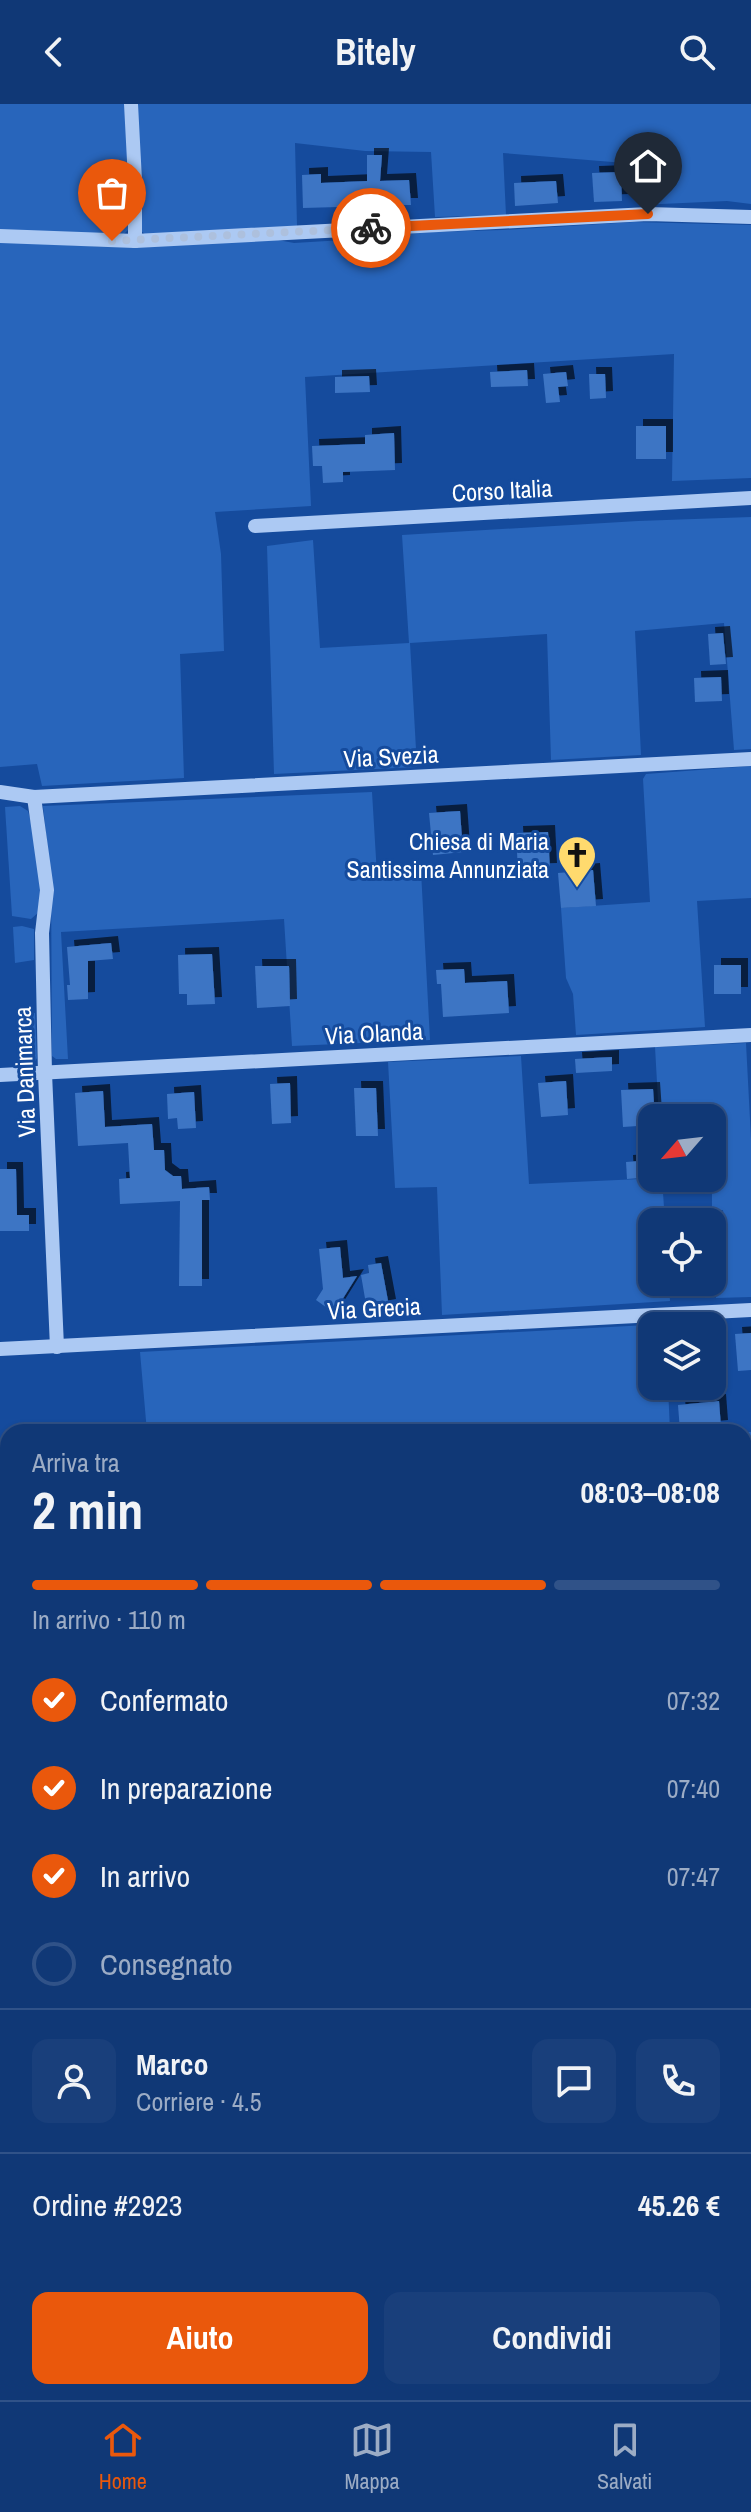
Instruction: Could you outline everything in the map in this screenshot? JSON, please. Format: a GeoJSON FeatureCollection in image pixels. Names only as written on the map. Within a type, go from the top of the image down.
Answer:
{"type":"FeatureCollection","features":[{"type":"Feature","properties":{"kind":"street"},"geometry":{"type":"LineString","coordinates":[[131,104],[135,241]]}},
{"type":"Feature","properties":{"kind":"street"},"geometry":{"type":"LineString","coordinates":[[0,236],[135,241],[648,214],[751,217]]}},
{"type":"Feature","properties":{"kind":"street","name":"Corso Italia"},"geometry":{"type":"LineString","coordinates":[[255,526],[751,498]]}},
{"type":"Feature","properties":{"kind":"street","name":"Via Svezia"},"geometry":{"type":"LineString","coordinates":[[0,792],[34,797],[751,759]]}},
{"type":"Feature","properties":{"kind":"street","name":"Via Danimarca"},"geometry":{"type":"LineString","coordinates":[[34,797],[47,890],[42,933],[45,1073],[57,1347]]}},
{"type":"Feature","properties":{"kind":"street","name":"Via Olanda"},"geometry":{"type":"LineString","coordinates":[[0,1075],[751,1035]]}},
{"type":"Feature","properties":{"kind":"street","name":"Via Grecia"},"geometry":{"type":"LineString","coordinates":[[0,1349],[751,1310]]}},
{"type":"Feature","properties":{"kind":"shaded area"},"geometry":{"type":"Polygon","coordinates":[[[0,104],[126,104],[130,174],[128,230],[124,234],[0,231],[0,104]]]}},
{"type":"Feature","properties":{"kind":"shaded area"},"geometry":{"type":"Polygon","coordinates":[[[135,104],[751,104],[751,204],[727,201],[639,205],[637,164],[503,153],[506,215],[435,217],[431,152],[365,151],[295,143],[297,226],[146,235],[141,231],[135,104]]]}},
{"type":"Feature","properties":{"kind":"shaded area"},"geometry":{"type":"Polygon","coordinates":[[[634,222],[751,225],[751,478],[672,481],[674,354],[305,377],[311,506],[215,512],[221,554],[224,651],[180,654],[184,778],[42,786],[37,764],[0,767],[0,242],[112,247],[278,240],[294,243],[360,239],[364,234],[634,222]]]}},
{"type":"Feature","properties":{"kind":"shaded area"},"geometry":{"type":"Polygon","coordinates":[[[751,517],[751,749],[734,750],[724,623],[635,631],[641,755],[551,760],[547,634],[410,643],[417,767],[274,774],[267,546],[313,540],[320,648],[409,643],[402,535],[751,517]]]}},
{"type":"Feature","properties":{"kind":"shaded area"},"geometry":{"type":"Polygon","coordinates":[[[751,766],[751,898],[697,901],[705,1027],[576,1035],[573,994],[566,978],[561,908],[650,902],[643,779],[646,774],[751,766]]]}},
{"type":"Feature","properties":{"kind":"shaded area"},"geometry":{"type":"Polygon","coordinates":[[[372,792],[377,875],[421,871],[430,1040],[292,1046],[284,919],[61,932],[68,1059],[52,1056],[51,880],[43,806],[372,792]]]}},
{"type":"Feature","properties":{"kind":"shaded area"},"geometry":{"type":"Polygon","coordinates":[[[20,806],[28,811],[38,861],[39,912],[31,919],[12,916],[5,807],[20,806]]]}},
{"type":"Feature","properties":{"kind":"shaded area"},"geometry":{"type":"Polygon","coordinates":[[[13,927],[34,929],[34,960],[15,963],[13,927]]]}},
{"type":"Feature","properties":{"kind":"shaded area"},"geometry":{"type":"Polygon","coordinates":[[[18,1013],[35,1013],[37,1058],[34,1063],[22,1063],[18,1013]]]}},
{"type":"Feature","properties":{"kind":"shaded area"},"geometry":{"type":"Polygon","coordinates":[[[746,1043],[751,1139],[751,1297],[716,1298],[726,1296],[726,1208],[712,1208],[712,1192],[726,1192],[726,1104],[658,1104],[655,1047],[746,1043]]]}},
{"type":"Feature","properties":{"kind":"shaded area"},"geometry":{"type":"Polygon","coordinates":[[[521,1056],[529,1184],[638,1179],[638,1192],[663,1192],[664,1208],[638,1208],[638,1296],[670,1296],[670,1301],[442,1315],[437,1187],[395,1188],[388,1062],[521,1056]]]}},
{"type":"Feature","properties":{"kind":"shaded area"},"geometry":{"type":"Polygon","coordinates":[[[638,1325],[638,1400],[669,1400],[670,1424],[146,1424],[140,1352],[638,1325]]]}},
{"type":"Feature","properties":{"kind":"building"},"geometry":{"type":"Polygon","coordinates":[[[367,155],[382,155],[380,181],[409,180],[411,205],[396,205],[396,210],[378,211],[303,208],[302,175],[321,174],[321,183],[367,181],[367,155]]]}},
{"type":"Feature","properties":{"kind":"building"},"geometry":{"type":"Polygon","coordinates":[[[621,172],[622,201],[594,202],[592,173],[621,172]]]}},
{"type":"Feature","properties":{"kind":"building"},"geometry":{"type":"Polygon","coordinates":[[[556,181],[558,203],[515,206],[514,183],[556,181]]]}},
{"type":"Feature","properties":{"kind":"building"},"geometry":{"type":"Polygon","coordinates":[[[527,370],[528,386],[491,387],[490,372],[527,370]]]}},
{"type":"Feature","properties":{"kind":"building"},"geometry":{"type":"Polygon","coordinates":[[[566,372],[568,386],[558,387],[560,402],[546,403],[543,374],[566,372]]]}},
{"type":"Feature","properties":{"kind":"building"},"geometry":{"type":"Polygon","coordinates":[[[589,374],[605,374],[606,398],[590,399],[589,374]]]}},
{"type":"Feature","properties":{"kind":"building"},"geometry":{"type":"Polygon","coordinates":[[[369,376],[370,392],[335,393],[335,377],[369,376]]]}},
{"type":"Feature","properties":{"kind":"building"},"geometry":{"type":"Polygon","coordinates":[[[636,426],[666,426],[666,459],[636,459],[636,426]]]}},
{"type":"Feature","properties":{"kind":"building"},"geometry":{"type":"Polygon","coordinates":[[[394,433],[395,470],[343,472],[343,482],[323,483],[322,466],[313,466],[312,446],[365,444],[365,435],[394,433]]]}},
{"type":"Feature","properties":{"kind":"building"},"geometry":{"type":"Polygon","coordinates":[[[723,633],[726,664],[710,665],[708,634],[723,633]]]}},
{"type":"Feature","properties":{"kind":"building"},"geometry":{"type":"Polygon","coordinates":[[[721,677],[722,701],[695,702],[694,678],[721,677]]]}},
{"type":"Feature","properties":{"kind":"building"},"geometry":{"type":"Polygon","coordinates":[[[460,811],[463,852],[433,855],[429,813],[460,811]]]}},
{"type":"Feature","properties":{"kind":"building"},"geometry":{"type":"Polygon","coordinates":[[[548,832],[550,870],[518,871],[516,833],[548,832]]]}},
{"type":"Feature","properties":{"kind":"building","name":"Chiesa di Maria Santissima Annunziata"},"geometry":{"type":"Polygon","coordinates":[[[593,870],[596,906],[561,908],[558,873],[593,870]]]}},
{"type":"Feature","properties":{"kind":"building"},"geometry":{"type":"Polygon","coordinates":[[[111,943],[113,959],[88,961],[88,999],[68,1000],[67,947],[111,943]]]}},
{"type":"Feature","properties":{"kind":"building"},"geometry":{"type":"Polygon","coordinates":[[[212,954],[215,1004],[187,1005],[187,994],[179,994],[178,955],[212,954]]]}},
{"type":"Feature","properties":{"kind":"building"},"geometry":{"type":"Polygon","coordinates":[[[714,965],[741,965],[741,994],[714,994],[714,965]]]}},
{"type":"Feature","properties":{"kind":"building"},"geometry":{"type":"Polygon","coordinates":[[[255,966],[289,966],[290,1006],[257,1008],[255,966]]]}},
{"type":"Feature","properties":{"kind":"building"},"geometry":{"type":"Polygon","coordinates":[[[464,969],[465,983],[507,981],[509,1013],[443,1017],[441,984],[437,984],[436,970],[464,969]]]}},
{"type":"Feature","properties":{"kind":"building"},"geometry":{"type":"Polygon","coordinates":[[[612,1057],[612,1071],[576,1073],[575,1059],[612,1057]]]}},
{"type":"Feature","properties":{"kind":"building"},"geometry":{"type":"Polygon","coordinates":[[[566,1081],[568,1115],[541,1117],[538,1083],[566,1081]]]}},
{"type":"Feature","properties":{"kind":"building"},"geometry":{"type":"Polygon","coordinates":[[[290,1083],[291,1123],[272,1124],[270,1084],[290,1083]]]}},
{"type":"Feature","properties":{"kind":"building"},"geometry":{"type":"Polygon","coordinates":[[[354,1088],[376,1088],[378,1136],[356,1136],[354,1088]]]}},
{"type":"Feature","properties":{"kind":"building"},"geometry":{"type":"Polygon","coordinates":[[[653,1089],[654,1104],[638,1104],[638,1126],[623,1127],[621,1090],[653,1089]]]}},
{"type":"Feature","properties":{"kind":"building"},"geometry":{"type":"Polygon","coordinates":[[[103,1091],[105,1127],[152,1124],[154,1150],[164,1150],[165,1170],[173,1176],[181,1176],[182,1189],[209,1187],[210,1200],[202,1200],[202,1286],[179,1286],[180,1201],[120,1204],[119,1179],[130,1178],[128,1143],[78,1146],[75,1093],[103,1091]]]}},
{"type":"Feature","properties":{"kind":"building"},"geometry":{"type":"Polygon","coordinates":[[[194,1092],[196,1128],[178,1129],[177,1118],[168,1119],[167,1094],[194,1092]]]}},
{"type":"Feature","properties":{"kind":"building"},"geometry":{"type":"Polygon","coordinates":[[[638,1161],[638,1178],[627,1179],[626,1162],[638,1161]]]}},
{"type":"Feature","properties":{"kind":"building"},"geometry":{"type":"Polygon","coordinates":[[[0,1169],[16,1169],[17,1215],[29,1215],[29,1231],[0,1231],[0,1169]]]}},
{"type":"Feature","properties":{"kind":"building"},"geometry":{"type":"Polygon","coordinates":[[[340,1247],[343,1278],[357,1276],[337,1308],[330,1310],[316,1300],[323,1289],[319,1249],[340,1247]]]}},
{"type":"Feature","properties":{"kind":"building"},"geometry":{"type":"Polygon","coordinates":[[[381,1263],[389,1306],[367,1310],[361,1275],[369,1273],[368,1265],[381,1263]]]}},
{"type":"Feature","properties":{"kind":"building"},"geometry":{"type":"Polygon","coordinates":[[[751,1333],[751,1370],[738,1371],[735,1334],[751,1333]]]}},
{"type":"Feature","properties":{"kind":"building"},"geometry":{"type":"Polygon","coordinates":[[[719,1401],[721,1424],[679,1424],[678,1405],[719,1401]]]}},
{"type":"Feature","properties":{"kind":"way so far"},"geometry":{"type":"LineString","coordinates":[[112,241],[371,228]]}},
{"type":"Feature","properties":{"kind":"place","name":"Chiesa di Maria Santissima Annunziata"},"geometry":{"type":"Point","coordinates":[577,889]}},
{"type":"Feature","properties":{"kind":"route"},"geometry":{"type":"LineString","coordinates":[[371,228],[648,214]]}}]}
